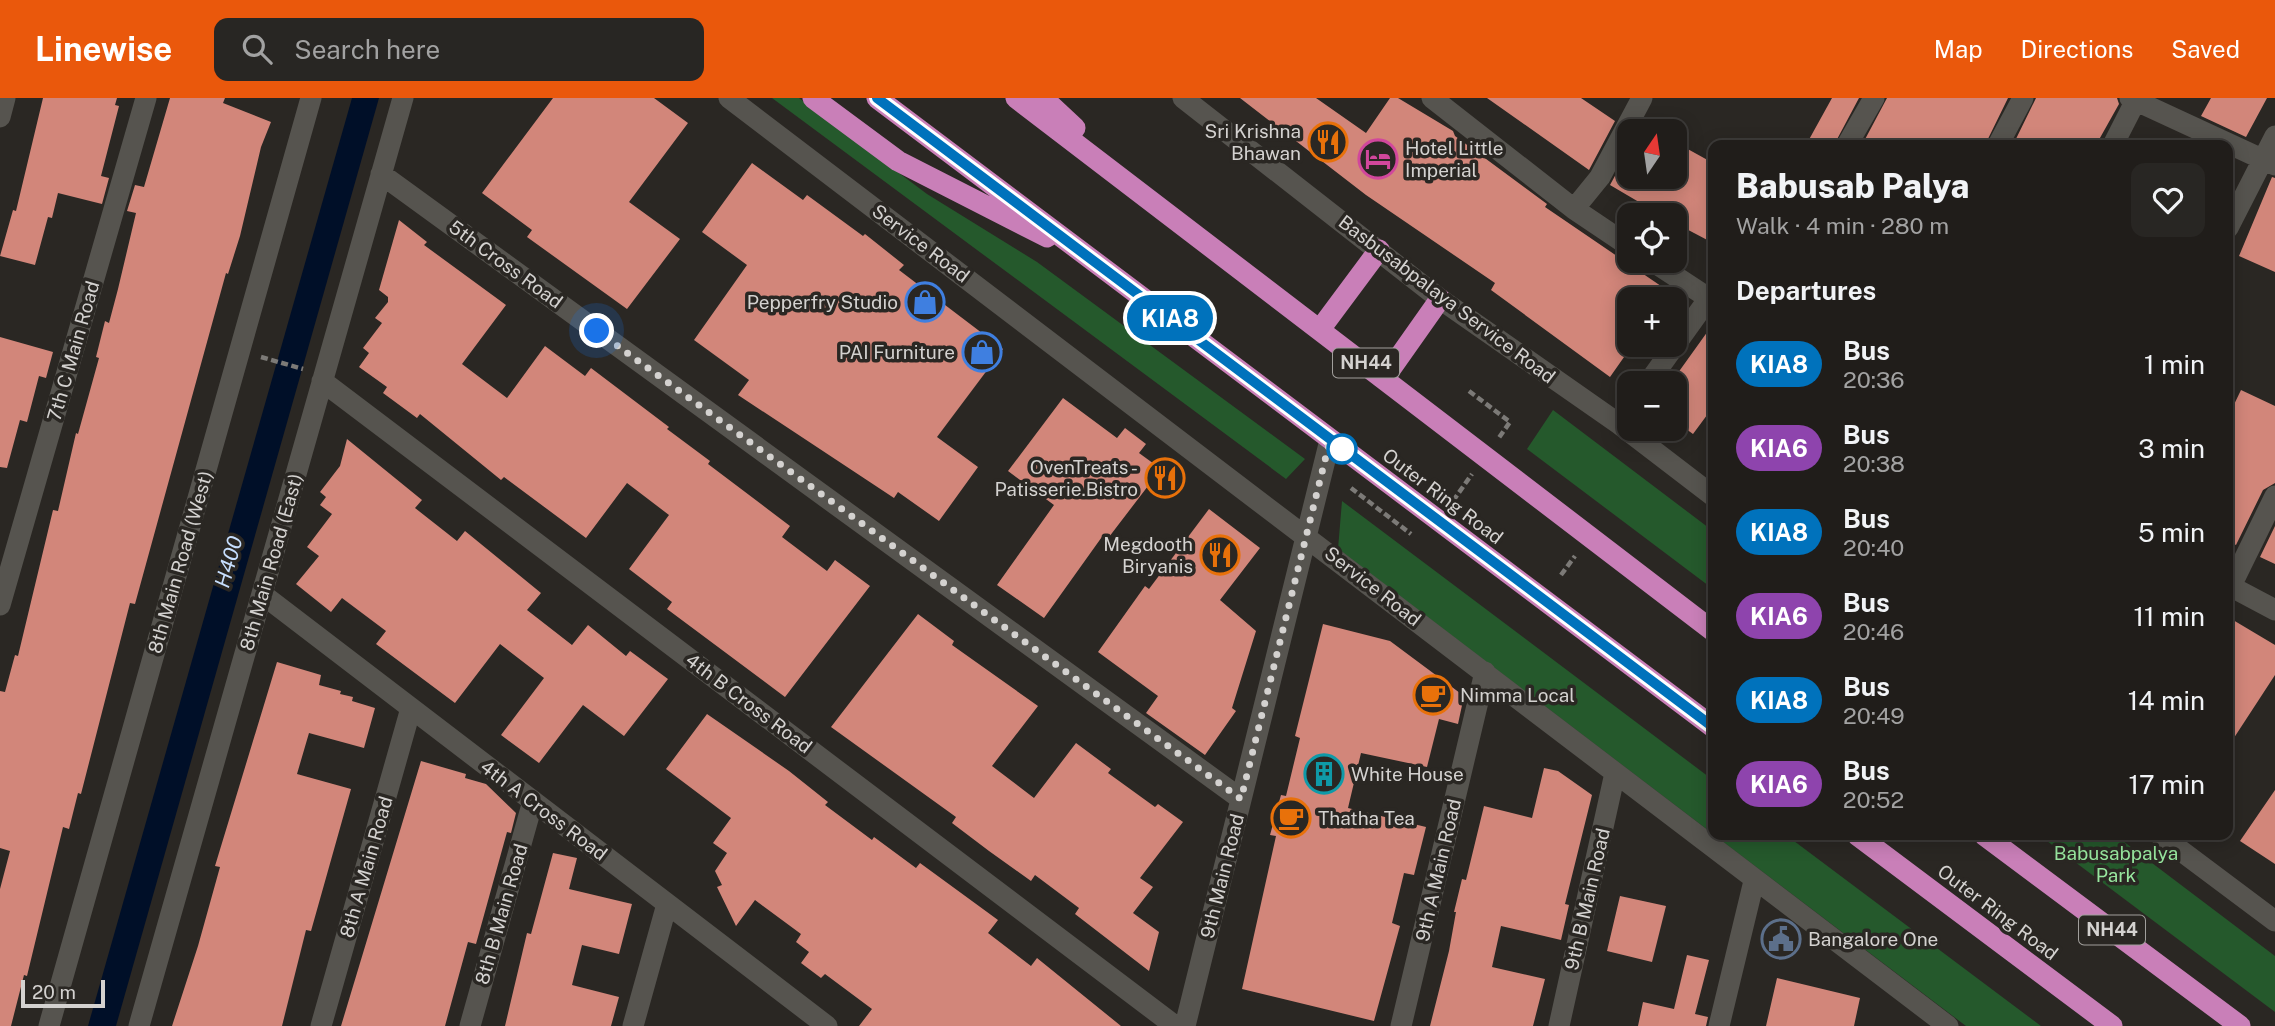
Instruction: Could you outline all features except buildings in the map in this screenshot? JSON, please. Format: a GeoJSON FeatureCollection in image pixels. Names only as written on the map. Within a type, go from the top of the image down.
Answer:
{"type":"FeatureCollection","features":[{"type":"Feature","properties":{"kind":"highway"},"geometry":{"type":"LineString","coordinates":[[813,98],[898,161],[1098,264]]}},
{"type":"Feature","properties":{"kind":"highway","name":"Outer Ring Road"},"geometry":{"type":"LineString","coordinates":[[877,98],[1708,723]]}},
{"type":"Feature","properties":{"kind":"highway","name":"NH44"},"geometry":{"type":"LineString","coordinates":[[1016,98],[1321,328],[1708,627]]}},
{"type":"Feature","properties":{"kind":"highway"},"geometry":{"type":"LineString","coordinates":[[1043,98],[1154,203]]}},
{"type":"Feature","properties":{"kind":"highway"},"geometry":{"type":"LineString","coordinates":[[1321,328],[1379,250]]}},
{"type":"Feature","properties":{"kind":"highway"},"geometry":{"type":"LineString","coordinates":[[1385,377],[1440,299]]}},
{"type":"Feature","properties":{"kind":"highway","name":"Outer Ring Road"},"geometry":{"type":"LineString","coordinates":[[1864,840],[2112,1026]]}},
{"type":"Feature","properties":{"kind":"highway","name":"NH44"},"geometry":{"type":"LineString","coordinates":[[1991,840],[2240,1026]]}},
{"type":"Feature","properties":{"kind":"street"},"geometry":{"type":"LineString","coordinates":[[0,117],[5,98]]}},
{"type":"Feature","properties":{"kind":"street","name":"7th C Main Road"},"geometry":{"type":"LineString","coordinates":[[0,604],[146,98]]}},
{"type":"Feature","properties":{"kind":"street","name":"8th Main Road (East)"},"geometry":{"type":"LineString","coordinates":[[139,1026],[403,98]]}},
{"type":"Feature","properties":{"kind":"street","name":"Service Road"},"geometry":{"type":"LineString","coordinates":[[729,98],[1307,535],[1754,881],[1948,1026]]}},
{"type":"Feature","properties":{"kind":"street","name":"Basbusabpalaya Service Road"},"geometry":{"type":"LineString","coordinates":[[1183,98],[1440,299],[1617,413]]}},
{"type":"Feature","properties":{"kind":"street"},"geometry":{"type":"LineString","coordinates":[[1432,98],[1574,209],[1617,238]]}},
{"type":"Feature","properties":{"kind":"street"},"geometry":{"type":"LineString","coordinates":[[1574,209],[1600,177],[1642,98]]}},
{"type":"Feature","properties":{"kind":"street"},"geometry":{"type":"LineString","coordinates":[[1850,140],[1874,98]]}},
{"type":"Feature","properties":{"kind":"street"},"geometry":{"type":"LineString","coordinates":[[2001,140],[2023,98]]}},
{"type":"Feature","properties":{"kind":"street"},"geometry":{"type":"LineString","coordinates":[[2115,140],[2134,99],[2222,140]]}},
{"type":"Feature","properties":{"kind":"street","name":"8th Main Road (West)"},"geometry":{"type":"LineString","coordinates":[[49,1026],[305,101]]}},
{"type":"Feature","properties":{"kind":"street"},"geometry":{"type":"LineString","coordinates":[[2233,220],[2269,162],[2275,136]]}},
{"type":"Feature","properties":{"kind":"street"},"geometry":{"type":"LineString","coordinates":[[2233,145],[2269,162]]}},
{"type":"Feature","properties":{"kind":"street","name":"5th Cross Road"},"geometry":{"type":"LineString","coordinates":[[381,174],[1241,799]]}},
{"type":"Feature","properties":{"kind":"street"},"geometry":{"type":"LineString","coordinates":[[1669,273],[1708,298]]}},
{"type":"Feature","properties":{"kind":"street"},"geometry":{"type":"LineString","coordinates":[[1657,371],[1708,304]]}},
{"type":"Feature","properties":{"kind":"street","name":"4th B Cross Road"},"geometry":{"type":"LineString","coordinates":[[322,381],[1175,1026]]}},
{"type":"Feature","properties":{"kind":"street","name":"9th Main Road"},"geometry":{"type":"LineString","coordinates":[[1185,1026],[1330,440]]}},
{"type":"Feature","properties":{"kind":"street","name":"Basbusabpalaya Service Road"},"geometry":{"type":"LineString","coordinates":[[1651,441],[1708,492]]}},
{"type":"Feature","properties":{"kind":"street"},"geometry":{"type":"LineString","coordinates":[[2233,578],[2275,496]]}},
{"type":"Feature","properties":{"kind":"street"},"geometry":{"type":"LineString","coordinates":[[2233,588],[2275,610]]}},
{"type":"Feature","properties":{"kind":"street","name":"4th A Cross Road"},"geometry":{"type":"LineString","coordinates":[[262,594],[667,904],[803,1018],[827,1026]]}},
{"type":"Feature","properties":{"kind":"street","name":"9th A Main Road"},"geometry":{"type":"LineString","coordinates":[[1401,1026],[1485,672]]}},
{"type":"Feature","properties":{"kind":"street","name":"8th A Main Road"},"geometry":{"type":"LineString","coordinates":[[321,1026],[411,708]]}},
{"type":"Feature","properties":{"kind":"street","name":"9th B Main Road"},"geometry":{"type":"LineString","coordinates":[[1559,1026],[1615,773]]}},
{"type":"Feature","properties":{"kind":"street","name":"8th B Main Road"},"geometry":{"type":"LineString","coordinates":[[470,1026],[533,801]]}},
{"type":"Feature","properties":{"kind":"street"},"geometry":{"type":"LineString","coordinates":[[2167,840],[2275,921]]}},
{"type":"Feature","properties":{"kind":"street"},"geometry":{"type":"LineString","coordinates":[[1719,1026],[1754,881]]}},
{"type":"Feature","properties":{"kind":"street"},"geometry":{"type":"LineString","coordinates":[[633,1026],[667,904]]}},
{"type":"Feature","properties":{"kind":"path"},"geometry":{"type":"LineString","coordinates":[[270,359],[302,369]]}},
{"type":"Feature","properties":{"kind":"path"},"geometry":{"type":"LineString","coordinates":[[1469,391],[1510,422],[1494,444]]}},
{"type":"Feature","properties":{"kind":"path"},"geometry":{"type":"LineString","coordinates":[[1447,509],[1478,466]]}},
{"type":"Feature","properties":{"kind":"path"},"geometry":{"type":"LineString","coordinates":[[1375,509],[1413,535]]}},
{"type":"Feature","properties":{"kind":"path"},"geometry":{"type":"LineString","coordinates":[[1561,575],[1575,555]]}},
{"type":"Feature","properties":{"kind":"green space"},"geometry":{"type":"Polygon","coordinates":[[[772,98],[799,98],[927,194],[1037,262],[1305,459],[1286,479],[772,98]]]}},
{"type":"Feature","properties":{"kind":"green space"},"geometry":{"type":"Polygon","coordinates":[[[1553,410],[1708,527],[1708,585],[1527,449],[1553,410]]]}},
{"type":"Feature","properties":{"kind":"green space"},"geometry":{"type":"Polygon","coordinates":[[[1342,501],[1708,776],[1708,830],[1338,549],[1342,501]]]}},
{"type":"Feature","properties":{"kind":"green space"},"geometry":{"type":"Polygon","coordinates":[[[1721,840],[1793,840],[2041,1026],[1966,1026],[1721,840]]]}},
{"type":"Feature","properties":{"kind":"green space","name":"Babusabpalya Park"},"geometry":{"type":"Polygon","coordinates":[[[2046,840],[2122,840],[2275,956],[2275,1012],[2046,840]]]}},
{"type":"Feature","properties":{"kind":"water","name":"H400"},"geometry":{"type":"Polygon","coordinates":[[[352,98],[379,98],[116,1026],[88,1026],[352,98]]]}},
{"type":"Feature","properties":{"kind":"bus line","name":"KIA8"},"geometry":{"type":"LineString","coordinates":[[877,98],[1708,723]]}},
{"type":"Feature","properties":{"kind":"place","name":"Sri Krishna Bhawan"},"geometry":{"type":"Point","coordinates":[1328,142]}},
{"type":"Feature","properties":{"kind":"place","name":"Hotel Little Imperial"},"geometry":{"type":"Point","coordinates":[1378,159]}},
{"type":"Feature","properties":{"kind":"place","name":"Pepperfry Studio"},"geometry":{"type":"Point","coordinates":[925,302]}},
{"type":"Feature","properties":{"kind":"place","name":"PAI Furniture"},"geometry":{"type":"Point","coordinates":[982,352]}},
{"type":"Feature","properties":{"kind":"place","name":"OvenTreats - Patisserie.Bistro"},"geometry":{"type":"Point","coordinates":[1165,478]}},
{"type":"Feature","properties":{"kind":"place","name":"Megdooth Biryanis"},"geometry":{"type":"Point","coordinates":[1220,555]}},
{"type":"Feature","properties":{"kind":"place","name":"Nimma Local"},"geometry":{"type":"Point","coordinates":[1433,695]}},
{"type":"Feature","properties":{"kind":"place","name":"White House"},"geometry":{"type":"Point","coordinates":[1324,774]}},
{"type":"Feature","properties":{"kind":"place","name":"Thatha Tea"},"geometry":{"type":"Point","coordinates":[1291,818]}},
{"type":"Feature","properties":{"kind":"place","name":"Bangalore One"},"geometry":{"type":"Point","coordinates":[1781,939]}},
{"type":"Feature","properties":{"kind":"route"},"geometry":{"type":"LineString","coordinates":[[597,331],[1241,799],[1330,440],[1342,449]]}}]}
